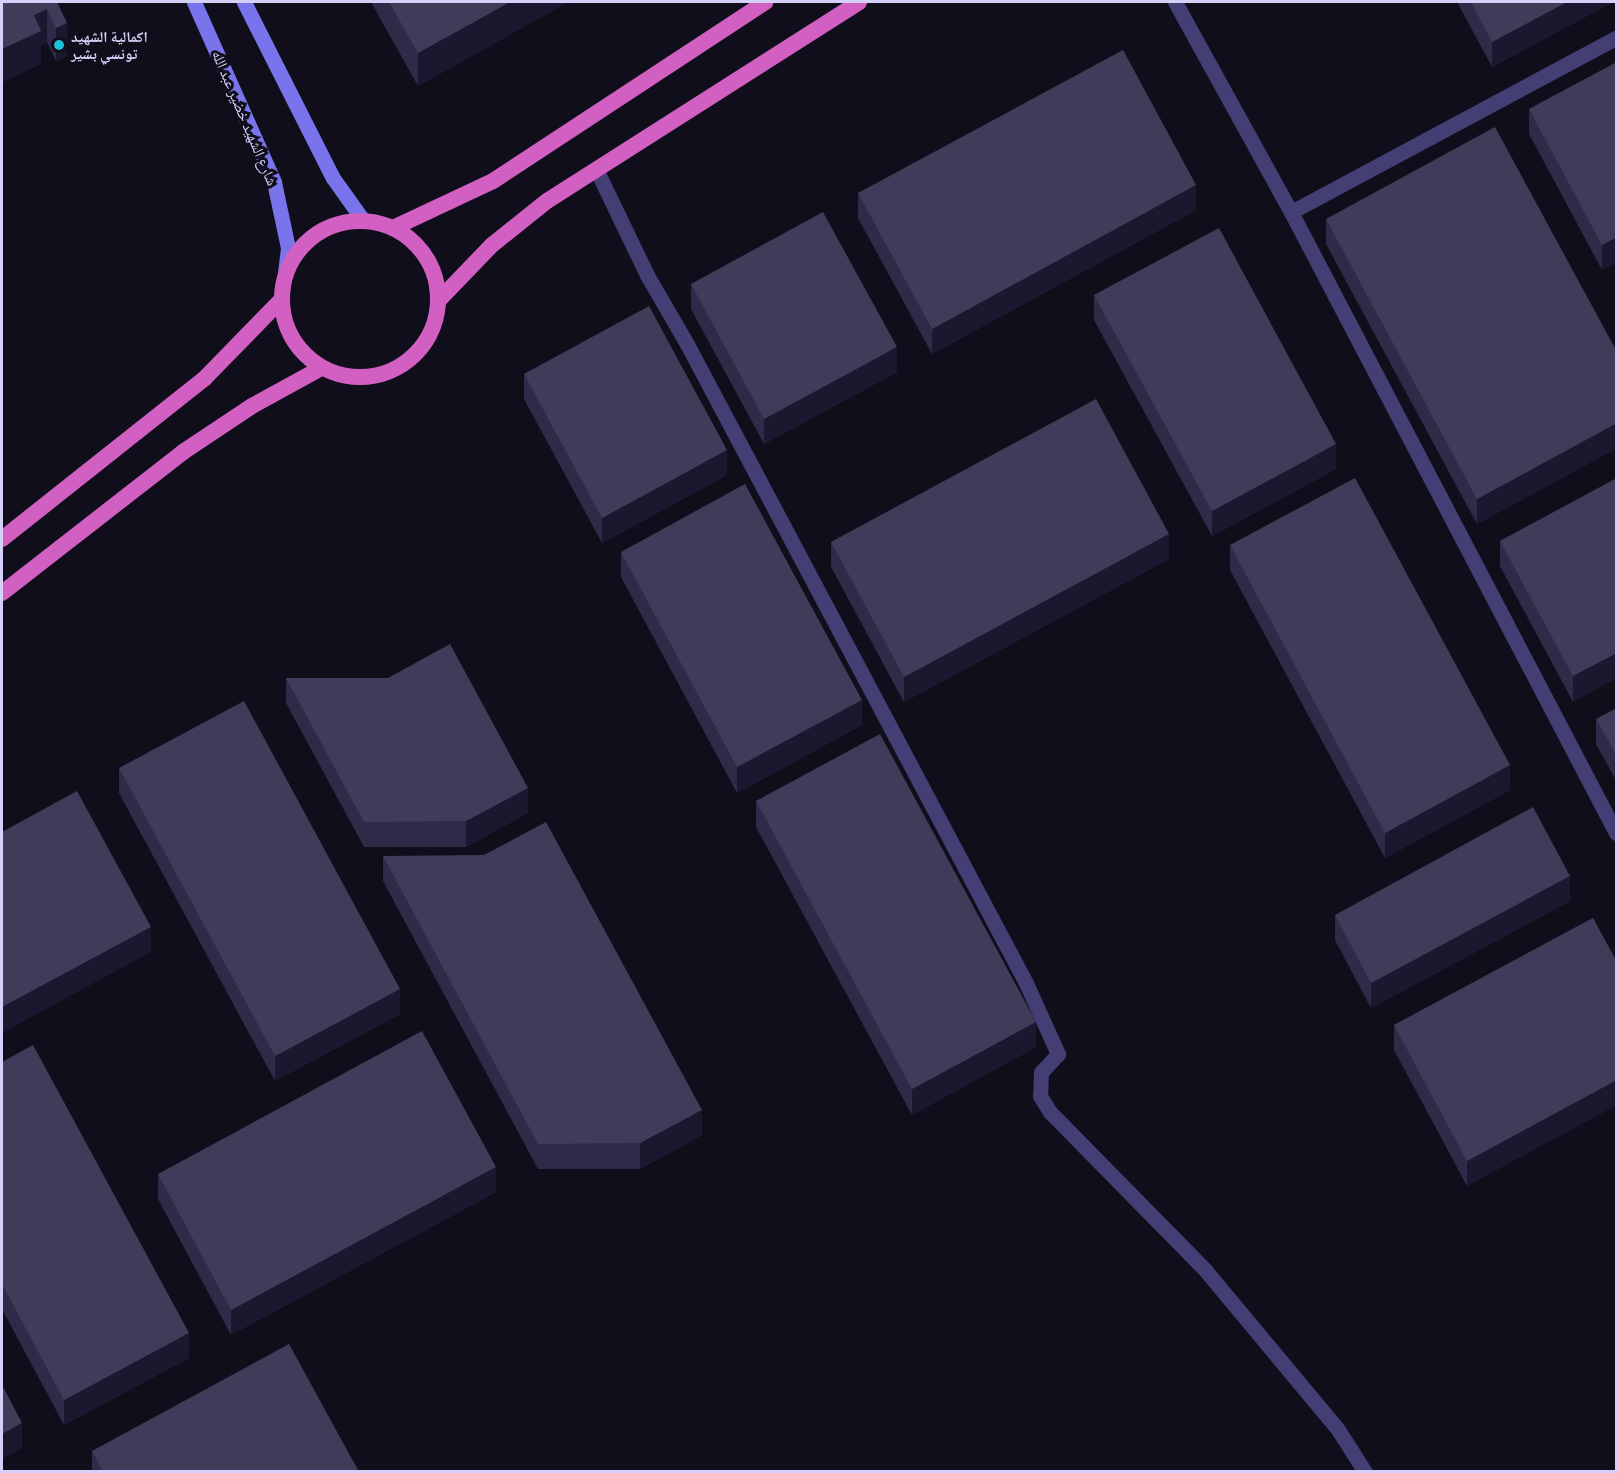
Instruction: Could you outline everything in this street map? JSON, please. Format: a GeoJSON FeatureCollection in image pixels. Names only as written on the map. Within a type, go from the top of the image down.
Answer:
{"type":"FeatureCollection","features":[{"type":"Feature","properties":{"kind":"highway"},"geometry":{"type":"LineString","coordinates":[[393,228],[501,176],[766,2]]}},
{"type":"Feature","properties":{"kind":"highway"},"geometry":{"type":"LineString","coordinates":[[439,300],[492,244],[596,169],[859,2]]}},
{"type":"Feature","properties":{"kind":"highway"},"geometry":{"type":"LineString","coordinates":[[363,220],[393,228],[421,249],[437,282],[439,300],[430,335],[407,363],[391,372],[364,377],[338,375],[321,368],[292,339],[281,300],[285,273],[292,258],[316,234],[346,221],[363,220]]}},
{"type":"Feature","properties":{"kind":"highway"},"geometry":{"type":"LineString","coordinates":[[2,539],[204,379],[281,300]]}},
{"type":"Feature","properties":{"kind":"highway"},"geometry":{"type":"LineString","coordinates":[[2,593],[191,446],[321,368]]}},
{"type":"Feature","properties":{"kind":"main road","name":"شارع الشهيد خضير عبد الله"},"geometry":{"type":"LineString","coordinates":[[194,2],[273,182],[288,248],[285,273]]}},
{"type":"Feature","properties":{"kind":"main road"},"geometry":{"type":"LineString","coordinates":[[244,2],[323,160],[363,220]]}},
{"type":"Feature","properties":{"kind":"street"},"geometry":{"type":"LineString","coordinates":[[1175,2],[1291,212],[1617,833]]}},
{"type":"Feature","properties":{"kind":"street"},"geometry":{"type":"LineString","coordinates":[[1291,212],[1617,38]]}},
{"type":"Feature","properties":{"kind":"street"},"geometry":{"type":"LineString","coordinates":[[596,169],[647,275],[698,365],[1026,984],[1058,1054],[1041,1072],[1040,1096],[1050,1112],[1206,1271],[1337,1428],[1365,1472]]}},
{"type":"Feature","properties":{"kind":"building"},"geometry":{"type":"Polygon","coordinates":[[[2,2],[57,2],[67,23],[56,28],[47,9],[34,15],[41,31],[2,49],[2,2]]]}},
{"type":"Feature","properties":{"kind":"building"},"geometry":{"type":"Polygon","coordinates":[[[389,2],[510,2],[418,53],[389,2]]]}},
{"type":"Feature","properties":{"kind":"building"},"geometry":{"type":"Polygon","coordinates":[[[1471,2],[1567,2],[1492,42],[1471,2]]]}},
{"type":"Feature","properties":{"kind":"building"},"geometry":{"type":"Polygon","coordinates":[[[1123,50],[1196,185],[932,329],[858,193],[1123,50]]]}},
{"type":"Feature","properties":{"kind":"building"},"geometry":{"type":"Polygon","coordinates":[[[1617,62],[1617,237],[1602,245],[1529,109],[1617,62]]]}},
{"type":"Feature","properties":{"kind":"building"},"geometry":{"type":"Polygon","coordinates":[[[1495,127],[1617,352],[1617,423],[1477,499],[1326,219],[1495,127]]]}},
{"type":"Feature","properties":{"kind":"building"},"geometry":{"type":"Polygon","coordinates":[[[823,212],[897,347],[764,419],[691,284],[823,212]]]}},
{"type":"Feature","properties":{"kind":"building"},"geometry":{"type":"Polygon","coordinates":[[[1219,228],[1336,444],[1212,511],[1094,295],[1219,228]]]}},
{"type":"Feature","properties":{"kind":"building"},"geometry":{"type":"Polygon","coordinates":[[[649,306],[727,450],[602,518],[524,374],[649,306]]]}},
{"type":"Feature","properties":{"kind":"building"},"geometry":{"type":"Polygon","coordinates":[[[1096,399],[1169,534],[904,677],[831,542],[1096,399]]]}},
{"type":"Feature","properties":{"kind":"building"},"geometry":{"type":"Polygon","coordinates":[[[1355,478],[1510,765],[1385,833],[1230,545],[1355,478]]]}},
{"type":"Feature","properties":{"kind":"building"},"geometry":{"type":"Polygon","coordinates":[[[1617,478],[1617,653],[1573,676],[1500,541],[1617,478]]]}},
{"type":"Feature","properties":{"kind":"building"},"geometry":{"type":"Polygon","coordinates":[[[745,484],[862,700],[737,767],[621,552],[745,484]]]}},
{"type":"Feature","properties":{"kind":"building"},"geometry":{"type":"Polygon","coordinates":[[[450,644],[528,788],[466,821],[364,822],[286,678],[388,678],[450,644]]]}},
{"type":"Feature","properties":{"kind":"building"},"geometry":{"type":"Polygon","coordinates":[[[244,701],[400,989],[275,1056],[119,768],[244,701]]]}},
{"type":"Feature","properties":{"kind":"building"},"geometry":{"type":"Polygon","coordinates":[[[1617,708],[1617,756],[1596,719],[1617,708]]]}},
{"type":"Feature","properties":{"kind":"building"},"geometry":{"type":"Polygon","coordinates":[[[880,734],[1036,1022],[912,1089],[756,801],[880,734]]]}},
{"type":"Feature","properties":{"kind":"building"},"geometry":{"type":"Polygon","coordinates":[[[77,791],[151,927],[2,1007],[2,832],[77,791]]]}},
{"type":"Feature","properties":{"kind":"building"},"geometry":{"type":"Polygon","coordinates":[[[1533,807],[1570,876],[1371,983],[1335,915],[1533,807]]]}},
{"type":"Feature","properties":{"kind":"building"},"geometry":{"type":"Polygon","coordinates":[[[546,822],[702,1110],[640,1143],[538,1144],[383,856],[484,855],[546,822]]]}},
{"type":"Feature","properties":{"kind":"building"},"geometry":{"type":"Polygon","coordinates":[[[1593,918],[1617,962],[1617,1080],[1467,1161],[1394,1025],[1593,918]]]}},
{"type":"Feature","properties":{"kind":"building"},"geometry":{"type":"Polygon","coordinates":[[[422,1031],[496,1167],[231,1310],[158,1174],[422,1031]]]}},
{"type":"Feature","properties":{"kind":"building"},"geometry":{"type":"Polygon","coordinates":[[[33,1045],[189,1333],[64,1400],[2,1284],[2,1062],[33,1045]]]}},
{"type":"Feature","properties":{"kind":"building"},"geometry":{"type":"Polygon","coordinates":[[[289,1344],[359,1472],[103,1472],[92,1451],[289,1344]]]}},
{"type":"Feature","properties":{"kind":"building"},"geometry":{"type":"Polygon","coordinates":[[[2,1385],[22,1423],[2,1434],[2,1385]]]}},
{"type":"Feature","properties":{"kind":"place","name":"اكمالية الشهيد تونسي بشير"},"geometry":{"type":"Point","coordinates":[59,45]}}]}
